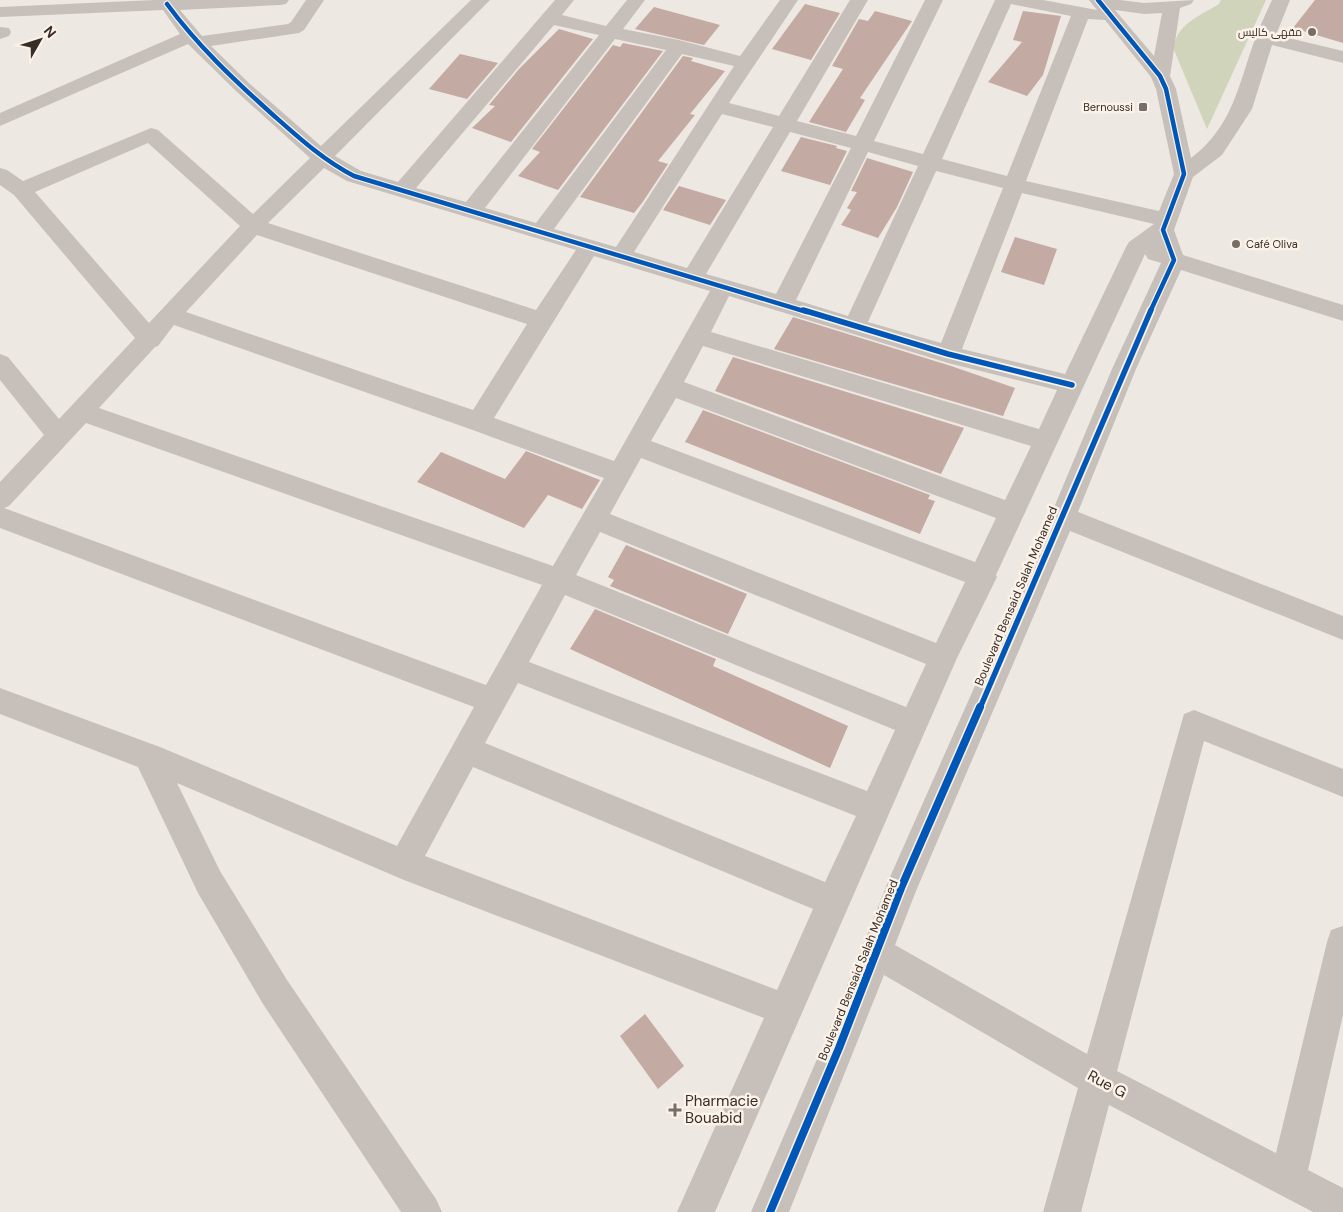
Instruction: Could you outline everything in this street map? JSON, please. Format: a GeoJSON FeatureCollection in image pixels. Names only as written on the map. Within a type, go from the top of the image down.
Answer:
{"type":"FeatureCollection","features":[{"type":"Feature","properties":{"kind":"street"},"geometry":{"type":"LineString","coordinates":[[0,12],[280,0]]}},
{"type":"Feature","properties":{"kind":"street"},"geometry":{"type":"LineString","coordinates":[[0,120],[193,39],[292,29],[298,26],[315,0]]}},
{"type":"Feature","properties":{"kind":"street"},"geometry":{"type":"LineString","coordinates":[[0,499],[150,340],[253,226],[481,0]]}},
{"type":"Feature","properties":{"kind":"street"},"geometry":{"type":"LineString","coordinates":[[402,191],[565,0]]}},
{"type":"Feature","properties":{"kind":"street"},"geometry":{"type":"LineString","coordinates":[[471,211],[636,0]]}},
{"type":"Feature","properties":{"kind":"street"},"geometry":{"type":"LineString","coordinates":[[621,256],[745,63],[788,0]]}},
{"type":"Feature","properties":{"kind":"street"},"geometry":{"type":"LineString","coordinates":[[693,277],[859,0]]}},
{"type":"Feature","properties":{"kind":"street"},"geometry":{"type":"LineString","coordinates":[[783,304],[934,0]]}},
{"type":"Feature","properties":{"kind":"street"},"geometry":{"type":"LineString","coordinates":[[855,326],[1004,0]]}},
{"type":"Feature","properties":{"kind":"street"},"geometry":{"type":"LineString","coordinates":[[1014,0],[1090,6],[1115,20],[1160,76],[1166,89],[1184,174]]}},
{"type":"Feature","properties":{"kind":"street"},"geometry":{"type":"LineString","coordinates":[[1102,0],[1119,5],[1144,8],[1179,3],[1160,76]]}},
{"type":"Feature","properties":{"kind":"street"},"geometry":{"type":"LineString","coordinates":[[696,1212],[833,901],[943,658],[983,577],[1136,247],[1165,225],[1184,174],[1214,150],[1233,126],[1242,109],[1281,0]]}},
{"type":"Feature","properties":{"kind":"street"},"geometry":{"type":"LineString","coordinates":[[167,4],[193,39],[322,159],[354,176],[948,354],[1072,386]]}},
{"type":"Feature","properties":{"kind":"street"},"geometry":{"type":"LineString","coordinates":[[948,354],[1090,6]]}},
{"type":"Feature","properties":{"kind":"street"},"geometry":{"type":"LineString","coordinates":[[549,18],[679,46],[745,63]]}},
{"type":"Feature","properties":{"kind":"street"},"geometry":{"type":"LineString","coordinates":[[1266,38],[1343,57]]}},
{"type":"Feature","properties":{"kind":"street"},"geometry":{"type":"LineString","coordinates":[[541,231],[679,46]]}},
{"type":"Feature","properties":{"kind":"street"},"geometry":{"type":"LineString","coordinates":[[717,106],[1165,225]]}},
{"type":"Feature","properties":{"kind":"street"},"geometry":{"type":"LineString","coordinates":[[21,190],[151,134],[253,226],[541,320]]}},
{"type":"Feature","properties":{"kind":"street"},"geometry":{"type":"LineString","coordinates":[[0,176],[21,190],[150,340]]}},
{"type":"Feature","properties":{"kind":"street"},"geometry":{"type":"LineString","coordinates":[[1165,225],[1174,260]]}},
{"type":"Feature","properties":{"kind":"street"},"geometry":{"type":"LineString","coordinates":[[479,422],[541,320],[589,247]]}},
{"type":"Feature","properties":{"kind":"street"},"geometry":{"type":"LineString","coordinates":[[1136,247],[1343,312]]}},
{"type":"Feature","properties":{"kind":"street","name":"Boulevard Bensaid Salah Mohamed"},"geometry":{"type":"LineString","coordinates":[[770,1212],[839,1048],[901,888],[1063,517],[1124,369],[1174,260]]}},
{"type":"Feature","properties":{"kind":"street"},"geometry":{"type":"LineString","coordinates":[[404,864],[559,580],[621,474],[723,287]]}},
{"type":"Feature","properties":{"kind":"street"},"geometry":{"type":"LineString","coordinates":[[172,316],[479,422],[621,474]]}},
{"type":"Feature","properties":{"kind":"street"},"geometry":{"type":"LineString","coordinates":[[697,336],[1046,441]]}},
{"type":"Feature","properties":{"kind":"street"},"geometry":{"type":"LineString","coordinates":[[0,363],[59,436]]}},
{"type":"Feature","properties":{"kind":"street"},"geometry":{"type":"LineString","coordinates":[[670,386],[1012,513]]}},
{"type":"Feature","properties":{"kind":"street"},"geometry":{"type":"LineString","coordinates":[[83,412],[559,580],[914,724]]}},
{"type":"Feature","properties":{"kind":"street"},"geometry":{"type":"LineString","coordinates":[[636,446],[983,577]]}},
{"type":"Feature","properties":{"kind":"street"},"geometry":{"type":"LineString","coordinates":[[0,517],[493,701]]}},
{"type":"Feature","properties":{"kind":"street"},"geometry":{"type":"LineString","coordinates":[[1063,517],[1343,628]]}},
{"type":"Feature","properties":{"kind":"street"},"geometry":{"type":"LineString","coordinates":[[595,519],[943,658]]}},
{"type":"Feature","properties":{"kind":"street"},"geometry":{"type":"LineString","coordinates":[[511,668],[875,809]]}},
{"type":"Feature","properties":{"kind":"street"},"geometry":{"type":"LineString","coordinates":[[0,701],[149,757],[404,864],[786,1010]]}},
{"type":"Feature","properties":{"kind":"street"},"geometry":{"type":"LineString","coordinates":[[1062,1212],[1194,723],[1343,783]]}},
{"type":"Feature","properties":{"kind":"street"},"geometry":{"type":"LineString","coordinates":[[467,750],[833,901]]}},
{"type":"Feature","properties":{"kind":"street"},"geometry":{"type":"LineString","coordinates":[[149,757],[209,882],[275,992],[423,1212]]}},
{"type":"Feature","properties":{"kind":"street"},"geometry":{"type":"LineString","coordinates":[[1288,1180],[1343,942]]}},
{"type":"Feature","properties":{"kind":"street","name":"Rue G"},"geometry":{"type":"LineString","coordinates":[[876,952],[1098,1080],[1343,1208]]}},
{"type":"Feature","properties":{"kind":"green space"},"geometry":{"type":"Polygon","coordinates":[[[1221,0],[1266,0],[1207,129],[1174,50],[1175,41],[1183,28],[1196,17],[1219,4],[1221,0]]]}},
{"type":"Feature","properties":{"kind":"building"},"geometry":{"type":"Polygon","coordinates":[[[1315,0],[1343,0],[1343,43],[1293,28],[1315,0]]]}},
{"type":"Feature","properties":{"kind":"building"},"geometry":{"type":"Polygon","coordinates":[[[805,4],[840,13],[811,60],[772,49],[805,4]]]}},
{"type":"Feature","properties":{"kind":"building"},"geometry":{"type":"Polygon","coordinates":[[[654,7],[720,25],[704,45],[635,29],[654,7]]]}},
{"type":"Feature","properties":{"kind":"building"},"geometry":{"type":"Polygon","coordinates":[[[875,11],[912,21],[860,98],[865,100],[846,132],[809,122],[843,69],[832,66],[859,19],[868,21],[875,11]]]}},
{"type":"Feature","properties":{"kind":"building"},"geometry":{"type":"Polygon","coordinates":[[[1023,11],[1061,16],[1043,75],[1027,96],[988,82],[1022,42],[1013,40],[1023,11]]]}},
{"type":"Feature","properties":{"kind":"building"},"geometry":{"type":"Polygon","coordinates":[[[559,29],[593,39],[511,142],[472,128],[495,106],[489,105],[519,69],[559,29]]]}},
{"type":"Feature","properties":{"kind":"building"},"geometry":{"type":"Polygon","coordinates":[[[623,43],[663,51],[558,190],[518,176],[540,152],[532,149],[613,45],[620,47],[623,43]]]}},
{"type":"Feature","properties":{"kind":"building"},"geometry":{"type":"Polygon","coordinates":[[[460,54],[498,63],[467,99],[429,89],[460,54]]]}},
{"type":"Feature","properties":{"kind":"building"},"geometry":{"type":"Polygon","coordinates":[[[683,56],[693,58],[691,61],[725,71],[690,114],[695,115],[658,161],[668,164],[642,203],[634,213],[580,197],[683,56]]]}},
{"type":"Feature","properties":{"kind":"building"},"geometry":{"type":"Polygon","coordinates":[[[801,137],[837,146],[836,148],[847,151],[830,185],[781,171],[801,137]]]}},
{"type":"Feature","properties":{"kind":"building"},"geometry":{"type":"Polygon","coordinates":[[[867,158],[913,172],[897,207],[878,238],[841,225],[851,210],[847,208],[857,192],[851,191],[867,158]]]}},
{"type":"Feature","properties":{"kind":"building"},"geometry":{"type":"Polygon","coordinates":[[[679,186],[726,200],[710,225],[663,210],[679,186]]]}},
{"type":"Feature","properties":{"kind":"building"},"geometry":{"type":"Polygon","coordinates":[[[1015,237],[1057,249],[1044,285],[1001,272],[1015,237]]]}},
{"type":"Feature","properties":{"kind":"building"},"geometry":{"type":"Polygon","coordinates":[[[793,317],[1015,388],[1003,416],[774,349],[793,317]]]}},
{"type":"Feature","properties":{"kind":"building"},"geometry":{"type":"Polygon","coordinates":[[[733,357],[964,428],[941,474],[715,391],[733,357]]]}},
{"type":"Feature","properties":{"kind":"building"},"geometry":{"type":"Polygon","coordinates":[[[703,410],[930,495],[928,499],[935,501],[920,534],[685,442],[703,410]]]}},
{"type":"Feature","properties":{"kind":"building"},"geometry":{"type":"Polygon","coordinates":[[[526,451],[600,480],[582,509],[548,495],[524,528],[417,482],[441,452],[505,479],[526,451]]]}},
{"type":"Feature","properties":{"kind":"building"},"geometry":{"type":"Polygon","coordinates":[[[626,545],[747,594],[728,634],[610,586],[614,580],[608,577],[626,545]]]}},
{"type":"Feature","properties":{"kind":"building"},"geometry":{"type":"Polygon","coordinates":[[[595,609],[716,659],[713,666],[848,726],[830,768],[570,649],[595,609]]]}},
{"type":"Feature","properties":{"kind":"building"},"geometry":{"type":"Polygon","coordinates":[[[645,1014],[684,1066],[658,1089],[620,1036],[645,1014]]]}},
{"type":"Feature","properties":{"kind":"cycle path"},"geometry":{"type":"LineString","coordinates":[[770,1212],[839,1048],[901,888],[1063,517],[1124,369],[1174,260],[1163,230],[1184,174],[1166,89],[1160,76],[1098,0]]}},
{"type":"Feature","properties":{"kind":"cycle path"},"geometry":{"type":"LineString","coordinates":[[167,4],[190,34],[244,88],[310,148],[354,176],[948,354],[1072,385]]}},
{"type":"Feature","properties":{"kind":"place","name":"مقهى كاليس"},"geometry":{"type":"Point","coordinates":[1312,32]}},
{"type":"Feature","properties":{"kind":"place","name":"Bernoussi"},"geometry":{"type":"Point","coordinates":[1143,107]}},
{"type":"Feature","properties":{"kind":"place","name":"Café Oliva"},"geometry":{"type":"Point","coordinates":[1236,244]}},
{"type":"Feature","properties":{"kind":"place","name":"Pharmacie Bouabid"},"geometry":{"type":"Point","coordinates":[675,1110]}}]}
